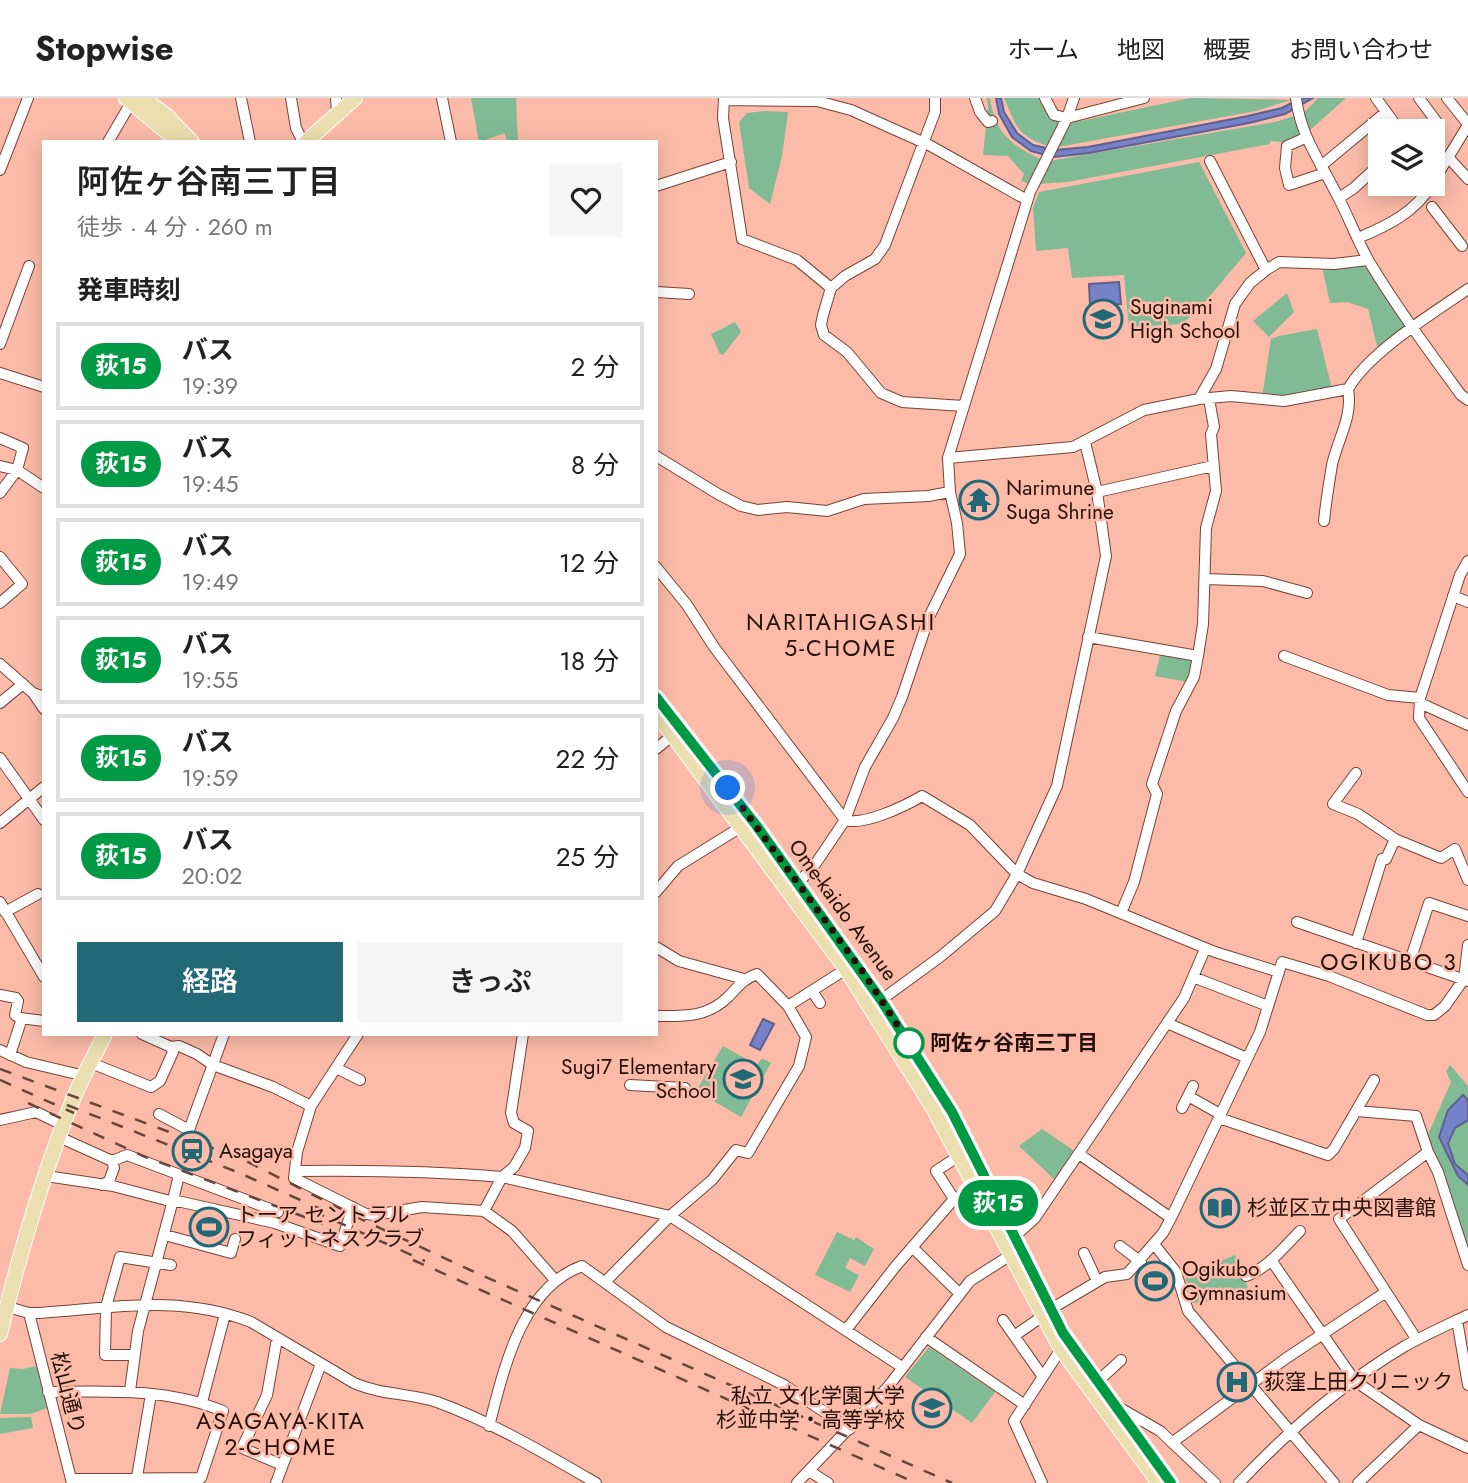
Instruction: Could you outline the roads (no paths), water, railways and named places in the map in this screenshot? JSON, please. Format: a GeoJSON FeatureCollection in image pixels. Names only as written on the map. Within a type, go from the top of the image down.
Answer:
{"type":"FeatureCollection","features":[{"type":"Feature","properties":{"kind":"main road"},"geometry":{"type":"LineString","coordinates":[[306,140],[355,98]]}},
{"type":"Feature","properties":{"kind":"main road"},"geometry":{"type":"LineString","coordinates":[[134,99],[173,140]]}},
{"type":"Feature","properties":{"kind":"main road"},"geometry":{"type":"LineString","coordinates":[[134,99],[167,116],[190,140]]}},
{"type":"Feature","properties":{"kind":"main road","name":"Ome-kaido Avenue"},"geometry":{"type":"LineString","coordinates":[[658,700],[714,770],[881,1000],[952,1112],[1047,1313],[1061,1349],[1171,1483]]}},
{"type":"Feature","properties":{"kind":"main road","name":"Ome-kaido Avenue"},"geometry":{"type":"LineString","coordinates":[[658,716],[846,969],[1016,1246]]}},
{"type":"Feature","properties":{"kind":"main road"},"geometry":{"type":"LineString","coordinates":[[0,1334],[4,1306],[61,1131],[105,1036]]}},
{"type":"Feature","properties":{"kind":"main road","name":"Ome-kaido Avenue"},"geometry":{"type":"LineString","coordinates":[[1047,1313],[1097,1382],[1108,1406],[1126,1421],[1158,1483]]}},
{"type":"Feature","properties":{"kind":"street"},"geometry":{"type":"LineString","coordinates":[[0,170],[28,98]]}},
{"type":"Feature","properties":{"kind":"street"},"geometry":{"type":"LineString","coordinates":[[241,98],[250,140]]}},
{"type":"Feature","properties":{"kind":"street"},"geometry":{"type":"LineString","coordinates":[[290,98],[296,128],[303,140]]}},
{"type":"Feature","properties":{"kind":"street"},"geometry":{"type":"LineString","coordinates":[[336,98],[337,113]]}},
{"type":"Feature","properties":{"kind":"street"},"geometry":{"type":"LineString","coordinates":[[442,98],[450,140]]}},
{"type":"Feature","properties":{"kind":"street"},"geometry":{"type":"LineString","coordinates":[[935,98],[935,112],[881,252],[831,288],[821,325],[824,335],[847,352],[881,393],[902,402],[964,405]]}},
{"type":"Feature","properties":{"kind":"street"},"geometry":{"type":"LineString","coordinates":[[975,98],[980,112],[988,122],[992,121]]}},
{"type":"Feature","properties":{"kind":"street"},"geometry":{"type":"LineString","coordinates":[[1045,98],[1054,115],[1067,118],[1144,98]]}},
{"type":"Feature","properties":{"kind":"street"},"geometry":{"type":"LineString","coordinates":[[797,883],[812,869],[845,820],[865,767],[893,718],[929,617],[960,554],[950,492],[948,458],[1027,200],[1074,98]]}},
{"type":"Feature","properties":{"kind":"street"},"geometry":{"type":"LineString","coordinates":[[1296,98],[1305,138],[1339,198],[1368,260],[1412,329],[1466,394]]}},
{"type":"Feature","properties":{"kind":"street"},"geometry":{"type":"LineString","coordinates":[[1376,98],[1392,119]]}},
{"type":"Feature","properties":{"kind":"street"},"geometry":{"type":"LineString","coordinates":[[1445,162],[1468,125],[1447,98]]}},
{"type":"Feature","properties":{"kind":"street"},"geometry":{"type":"LineString","coordinates":[[109,140],[134,99]]}},
{"type":"Feature","properties":{"kind":"street"},"geometry":{"type":"LineString","coordinates":[[831,288],[797,260],[742,239],[723,118],[724,99],[791,99],[851,110],[923,142],[1027,200]]}},
{"type":"Feature","properties":{"kind":"street"},"geometry":{"type":"LineString","coordinates":[[1421,99],[1435,119]]}},
{"type":"Feature","properties":{"kind":"street"},"geometry":{"type":"LineString","coordinates":[[1305,138],[1287,146],[1285,168],[1289,185],[1323,169],[1386,111]]}},
{"type":"Feature","properties":{"kind":"street"},"geometry":{"type":"LineString","coordinates":[[1448,157],[1468,179]]}},
{"type":"Feature","properties":{"kind":"street"},"geometry":{"type":"LineString","coordinates":[[1210,161],[1265,270]]}},
{"type":"Feature","properties":{"kind":"street"},"geometry":{"type":"LineString","coordinates":[[658,186],[731,162]]}},
{"type":"Feature","properties":{"kind":"street"},"geometry":{"type":"LineString","coordinates":[[1339,198],[1368,175]]}},
{"type":"Feature","properties":{"kind":"street"},"geometry":{"type":"LineString","coordinates":[[1358,238],[1401,217],[1426,196]]}},
{"type":"Feature","properties":{"kind":"street"},"geometry":{"type":"LineString","coordinates":[[1432,207],[1466,247]]}},
{"type":"Feature","properties":{"kind":"street"},"geometry":{"type":"LineString","coordinates":[[1121,913],[1134,882],[1157,794],[1152,784],[1176,711],[1194,677],[1198,656],[1203,624],[1206,528],[1216,491],[1211,434],[1214,428],[1204,399],[1216,369],[1235,304],[1250,283],[1279,262],[1334,264],[1368,260]]}},
{"type":"Feature","properties":{"kind":"street"},"geometry":{"type":"LineString","coordinates":[[0,344],[29,267]]}},
{"type":"Feature","properties":{"kind":"street"},"geometry":{"type":"LineString","coordinates":[[948,458],[1073,447],[1144,410],[1204,399],[1231,397],[1284,401],[1348,389],[1373,358],[1468,289]]}},
{"type":"Feature","properties":{"kind":"street"},"geometry":{"type":"LineString","coordinates":[[658,292],[689,294]]}},
{"type":"Feature","properties":{"kind":"street"},"geometry":{"type":"LineString","coordinates":[[0,373],[42,386]]}},
{"type":"Feature","properties":{"kind":"street"},"geometry":{"type":"LineString","coordinates":[[1324,521],[1333,463],[1350,414],[1348,389]]}},
{"type":"Feature","properties":{"kind":"street"},"geometry":{"type":"LineString","coordinates":[[0,438],[23,447],[17,470],[0,493]]}},
{"type":"Feature","properties":{"kind":"street"},"geometry":{"type":"LineString","coordinates":[[881,1000],[940,957],[995,911],[1017,874],[1057,786],[1105,555],[1097,492],[1084,442]]}},
{"type":"Feature","properties":{"kind":"street"},"geometry":{"type":"LineString","coordinates":[[658,457],[741,506],[758,510],[787,507],[827,511],[864,499],[928,496],[950,492]]}},
{"type":"Feature","properties":{"kind":"street"},"geometry":{"type":"LineString","coordinates":[[0,466],[17,470],[42,487]]}},
{"type":"Feature","properties":{"kind":"street"},"geometry":{"type":"LineString","coordinates":[[1097,492],[1213,466]]}},
{"type":"Feature","properties":{"kind":"street"},"geometry":{"type":"LineString","coordinates":[[0,603],[22,584],[1,561]]}},
{"type":"Feature","properties":{"kind":"street"},"geometry":{"type":"LineString","coordinates":[[1468,562],[1460,575],[1420,701],[1421,722],[1468,792]]}},
{"type":"Feature","properties":{"kind":"street"},"geometry":{"type":"LineString","coordinates":[[658,569],[845,820],[854,823],[904,807],[922,796],[970,825],[1017,874],[1033,883],[1121,913],[1205,949],[1279,972]]}},
{"type":"Feature","properties":{"kind":"street"},"geometry":{"type":"LineString","coordinates":[[1205,579],[1263,581],[1307,593]]}},
{"type":"Feature","properties":{"kind":"street"},"geometry":{"type":"LineString","coordinates":[[1453,596],[1468,603]]}},
{"type":"Feature","properties":{"kind":"street"},"geometry":{"type":"LineString","coordinates":[[1088,638],[1198,656]]}},
{"type":"Feature","properties":{"kind":"street"},"geometry":{"type":"LineString","coordinates":[[1283,656],[1388,695],[1420,701],[1468,725]]}},
{"type":"Feature","properties":{"kind":"street"},"geometry":{"type":"LineString","coordinates":[[0,664],[38,695]]}},
{"type":"Feature","properties":{"kind":"street"},"geometry":{"type":"LineString","coordinates":[[0,703],[23,684]]}},
{"type":"Feature","properties":{"kind":"street"},"geometry":{"type":"LineString","coordinates":[[658,747],[673,735]]}},
{"type":"Feature","properties":{"kind":"street"},"geometry":{"type":"LineString","coordinates":[[0,758],[42,817]]}},
{"type":"Feature","properties":{"kind":"street"},"geometry":{"type":"LineString","coordinates":[[1356,773],[1333,804],[1358,814],[1395,839],[1441,858],[1455,849],[1468,880]]}},
{"type":"Feature","properties":{"kind":"street"},"geometry":{"type":"LineString","coordinates":[[0,823],[42,789]]}},
{"type":"Feature","properties":{"kind":"street"},"geometry":{"type":"LineString","coordinates":[[658,890],[678,866],[741,827]]}},
{"type":"Feature","properties":{"kind":"street"},"geometry":{"type":"LineString","coordinates":[[1356,943],[1382,859],[1386,859],[1395,839]]}},
{"type":"Feature","properties":{"kind":"street"},"geometry":{"type":"LineString","coordinates":[[38,894],[2,907],[42,974]]}},
{"type":"Feature","properties":{"kind":"street"},"geometry":{"type":"LineString","coordinates":[[1410,961],[1429,903],[1468,916]]}},
{"type":"Feature","properties":{"kind":"street"},"geometry":{"type":"LineString","coordinates":[[1297,922],[1466,980]]}},
{"type":"Feature","properties":{"kind":"street"},"geometry":{"type":"LineString","coordinates":[[1014,1336],[1105,1277],[1127,1274],[1154,1244],[1171,1218],[1259,1032],[1282,962],[1329,976],[1427,1015],[1434,1015],[1446,1006],[1466,980],[1468,945]]}},
{"type":"Feature","properties":{"kind":"street"},"geometry":{"type":"LineString","coordinates":[[658,948],[679,961],[744,979]]}},
{"type":"Feature","properties":{"kind":"street"},"geometry":{"type":"LineString","coordinates":[[797,1483],[887,1388],[970,1281],[1016,1246],[1184,998],[1205,949]]}},
{"type":"Feature","properties":{"kind":"street"},"geometry":{"type":"LineString","coordinates":[[788,1006],[846,969]]}},
{"type":"Feature","properties":{"kind":"street"},"geometry":{"type":"LineString","coordinates":[[606,1281],[670,1216],[712,1180],[736,1150],[748,1153],[799,1066],[806,1037],[788,1006],[757,974],[744,979],[727,998],[709,1011],[692,1016],[658,1016]]}},
{"type":"Feature","properties":{"kind":"street"},"geometry":{"type":"LineString","coordinates":[[1193,977],[1268,1006]]}},
{"type":"Feature","properties":{"kind":"street"},"geometry":{"type":"LineString","coordinates":[[812,991],[820,1003]]}},
{"type":"Feature","properties":{"kind":"street"},"geometry":{"type":"LineString","coordinates":[[0,995],[16,998],[18,1001],[15,1015],[42,1021]]}},
{"type":"Feature","properties":{"kind":"street"},"geometry":{"type":"LineString","coordinates":[[22,1018],[5,1052],[26,1062],[88,1069],[151,1087],[160,1081],[173,1052],[171,1046]]}},
{"type":"Feature","properties":{"kind":"street"},"geometry":{"type":"LineString","coordinates":[[1167,1023],[1247,1058]]}},
{"type":"Feature","properties":{"kind":"street"},"geometry":{"type":"LineString","coordinates":[[147,1036],[171,1046],[179,1046],[213,1065],[273,1087],[311,1106]]}},
{"type":"Feature","properties":{"kind":"street"},"geometry":{"type":"LineString","coordinates":[[159,1114],[189,1130],[224,1036]]}},
{"type":"Feature","properties":{"kind":"street"},"geometry":{"type":"LineString","coordinates":[[294,1175],[297,1152],[311,1106],[357,1036]]}},
{"type":"Feature","properties":{"kind":"street"},"geometry":{"type":"LineString","coordinates":[[484,1212],[502,1177],[514,1167],[520,1157],[528,1131],[514,1123],[512,1113],[523,1036]]}},
{"type":"Feature","properties":{"kind":"street"},"geometry":{"type":"LineString","coordinates":[[336,1068],[360,1080]]}},
{"type":"Feature","properties":{"kind":"street"},"geometry":{"type":"LineString","coordinates":[[1182,1108],[1190,1091],[1220,1116],[1328,1156],[1374,1080]]}},
{"type":"Feature","properties":{"kind":"street"},"geometry":{"type":"LineString","coordinates":[[630,1085],[685,1088]]}},
{"type":"Feature","properties":{"kind":"street"},"geometry":{"type":"LineString","coordinates":[[1357,1111],[1416,1116],[1438,1172],[1468,1265]]}},
{"type":"Feature","properties":{"kind":"street"},"geometry":{"type":"LineString","coordinates":[[0,1120],[36,1112],[61,1131],[112,1161],[114,1168],[107,1186]]}},
{"type":"Feature","properties":{"kind":"street"},"geometry":{"type":"LineString","coordinates":[[1417,1340],[1339,1219],[1428,1152]]}},
{"type":"Feature","properties":{"kind":"street"},"geometry":{"type":"LineString","coordinates":[[1079,1154],[1171,1218]]}},
{"type":"Feature","properties":{"kind":"street"},"geometry":{"type":"LineString","coordinates":[[112,1161],[127,1155],[278,1212]]}},
{"type":"Feature","properties":{"kind":"street"},"geometry":{"type":"LineString","coordinates":[[846,1330],[954,1199],[936,1171],[959,1156]]}},
{"type":"Feature","properties":{"kind":"street"},"geometry":{"type":"LineString","coordinates":[[294,1175],[406,1171],[502,1177],[543,1189],[670,1216],[902,1367]]}},
{"type":"Feature","properties":{"kind":"street"},"geometry":{"type":"LineString","coordinates":[[130,1391],[144,1303],[164,1236],[178,1175]]}},
{"type":"Feature","properties":{"kind":"street"},"geometry":{"type":"LineString","coordinates":[[294,1175],[366,1214],[422,1208],[484,1212],[512,1231],[555,1280]]}},
{"type":"Feature","properties":{"kind":"street"},"geometry":{"type":"LineString","coordinates":[[46,1176],[191,1203],[275,1223],[340,1246],[353,1208]]}},
{"type":"Feature","properties":{"kind":"street"},"geometry":{"type":"LineString","coordinates":[[191,1203],[197,1182]]}},
{"type":"Feature","properties":{"kind":"street"},"geometry":{"type":"LineString","coordinates":[[1246,1276],[1271,1260],[1300,1231]]}},
{"type":"Feature","properties":{"kind":"street"},"geometry":{"type":"LineString","coordinates":[[164,1236],[231,1254],[235,1239]]}},
{"type":"Feature","properties":{"kind":"street"},"geometry":{"type":"LineString","coordinates":[[1154,1244],[1176,1272],[1188,1311],[1334,1483]]}},
{"type":"Feature","properties":{"kind":"street"},"geometry":{"type":"LineString","coordinates":[[1120,1246],[1140,1262]]}},
{"type":"Feature","properties":{"kind":"street"},"geometry":{"type":"LineString","coordinates":[[912,1247],[959,1293]]}},
{"type":"Feature","properties":{"kind":"street"},"geometry":{"type":"LineString","coordinates":[[1084,1253],[1097,1282]]}},
{"type":"Feature","properties":{"kind":"street"},"geometry":{"type":"LineString","coordinates":[[134,1355],[105,1355],[106,1307],[120,1257],[171,1265]]}},
{"type":"Feature","properties":{"kind":"street"},"geometry":{"type":"LineString","coordinates":[[1271,1260],[1354,1381],[1419,1425],[1468,1448]]}},
{"type":"Feature","properties":{"kind":"street"},"geometry":{"type":"LineString","coordinates":[[489,1426],[500,1383],[525,1317],[555,1280],[565,1272],[582,1266],[666,1327],[784,1385],[850,1429]]}},
{"type":"Feature","properties":{"kind":"street"},"geometry":{"type":"LineString","coordinates":[[1173,1442],[1251,1383],[1386,1292]]}},
{"type":"Feature","properties":{"kind":"street"},"geometry":{"type":"LineString","coordinates":[[4,1306],[29,1312],[144,1303],[194,1307],[225,1314],[251,1322],[344,1379],[372,1391],[423,1397],[489,1426],[596,1483]]}},
{"type":"Feature","properties":{"kind":"street","name":"松山通り"},"geometry":{"type":"LineString","coordinates":[[29,1312],[72,1481]]}},
{"type":"Feature","properties":{"kind":"street"},"geometry":{"type":"LineString","coordinates":[[202,1402],[225,1314]]}},
{"type":"Feature","properties":{"kind":"street"},"geometry":{"type":"LineString","coordinates":[[1239,1483],[1290,1430],[1354,1381],[1417,1340],[1463,1318],[1468,1382]]}},
{"type":"Feature","properties":{"kind":"street"},"geometry":{"type":"LineString","coordinates":[[1003,1320],[1044,1377]]}},
{"type":"Feature","properties":{"kind":"street"},"geometry":{"type":"LineString","coordinates":[[926,1337],[1025,1405]]}},
{"type":"Feature","properties":{"kind":"street"},"geometry":{"type":"LineString","coordinates":[[277,1339],[267,1395],[242,1448],[282,1465]]}},
{"type":"Feature","properties":{"kind":"street"},"geometry":{"type":"LineString","coordinates":[[1042,1483],[1014,1421],[1061,1349]]}},
{"type":"Feature","properties":{"kind":"street"},"geometry":{"type":"LineString","coordinates":[[1097,1382],[1121,1360]]}},
{"type":"Feature","properties":{"kind":"street"},"geometry":{"type":"LineString","coordinates":[[276,1483],[321,1364]]}},
{"type":"Feature","properties":{"kind":"street"},"geometry":{"type":"LineString","coordinates":[[48,1392],[130,1391],[202,1402],[223,1411],[201,1478],[72,1481]]}},
{"type":"Feature","properties":{"kind":"street"},"geometry":{"type":"LineString","coordinates":[[137,1478],[151,1394]]}},
{"type":"Feature","properties":{"kind":"street"},"geometry":{"type":"LineString","coordinates":[[1108,1406],[1153,1427],[1173,1442],[1215,1483]]}},
{"type":"Feature","properties":{"kind":"street"},"geometry":{"type":"LineString","coordinates":[[1126,1421],[1153,1427]]}},
{"type":"Feature","properties":{"kind":"street"},"geometry":{"type":"LineString","coordinates":[[1358,1483],[1419,1425]]}},
{"type":"Feature","properties":{"kind":"street"},"geometry":{"type":"LineString","coordinates":[[1139,1445],[1136,1430],[1153,1427]]}},
{"type":"Feature","properties":{"kind":"street"},"geometry":{"type":"LineString","coordinates":[[809,1471],[828,1483]]}},
{"type":"Feature","properties":{"kind":"water"},"geometry":{"type":"Polygon","coordinates":[[[996,98],[1001,98],[1004,112],[1017,133],[1033,145],[1055,150],[1088,147],[1248,116],[1282,108],[1301,98],[1313,98],[1285,114],[1249,123],[1054,157],[1031,151],[1012,137],[999,114],[996,98]]]}},
{"type":"Feature","properties":{"kind":"water"},"geometry":{"type":"Polygon","coordinates":[[[1119,282],[1121,304],[1090,306],[1089,284],[1119,282]]]}},
{"type":"Feature","properties":{"kind":"water"},"geometry":{"type":"Polygon","coordinates":[[[763,1019],[774,1024],[760,1050],[750,1045],[763,1019]]]}},
{"type":"Feature","properties":{"kind":"water"},"geometry":{"type":"Polygon","coordinates":[[[1463,1095],[1468,1100],[1468,1120],[1455,1128],[1448,1143],[1455,1164],[1468,1175],[1468,1185],[1458,1176],[1439,1137],[1448,1110],[1463,1095]]]}},
{"type":"Feature","properties":{"kind":"waterway"},"geometry":{"type":"LineString","coordinates":[[1193,1274],[1199,1270],[1216,1272],[1222,1264]]}},
{"type":"Feature","properties":{"kind":"railway"},"geometry":{"type":"LineString","coordinates":[[0,1069],[242,1159],[470,1270],[952,1483]]}},
{"type":"Feature","properties":{"kind":"railway"},"geometry":{"type":"LineString","coordinates":[[0,1080],[74,1113]]}},
{"type":"Feature","properties":{"kind":"railway"},"geometry":{"type":"LineString","coordinates":[[28,1103],[143,1156],[323,1224]]}},
{"type":"Feature","properties":{"kind":"railway"},"geometry":{"type":"LineString","coordinates":[[67,1105],[237,1172],[323,1210]]}},
{"type":"Feature","properties":{"kind":"railway"},"geometry":{"type":"LineString","coordinates":[[313,1211],[425,1261]]}},
{"type":"Feature","properties":{"kind":"railway"},"geometry":{"type":"LineString","coordinates":[[413,1260],[916,1483]]}},
{"type":"Feature","properties":{"kind":"place","name":"Suginami High School"},"geometry":{"type":"Point","coordinates":[1103,319]}},
{"type":"Feature","properties":{"kind":"place","name":"Narimune Suga Shrine"},"geometry":{"type":"Point","coordinates":[979,500]}},
{"type":"Feature","properties":{"kind":"place","name":"阿佐ヶ谷南三丁目"},"geometry":{"type":"Point","coordinates":[909,1043]}},
{"type":"Feature","properties":{"kind":"place","name":"Sugi7 Elementary School"},"geometry":{"type":"Point","coordinates":[743,1079]}},
{"type":"Feature","properties":{"kind":"place","name":"Asagaya"},"geometry":{"type":"Point","coordinates":[192,1151]}},
{"type":"Feature","properties":{"kind":"place","name":"杉並区立中央図書館"},"geometry":{"type":"Point","coordinates":[1220,1208]}},
{"type":"Feature","properties":{"kind":"place","name":"トーア セントラル フィットネスクラブ"},"geometry":{"type":"Point","coordinates":[209,1227]}},
{"type":"Feature","properties":{"kind":"place","name":"Ogikubo Gymnasium"},"geometry":{"type":"Point","coordinates":[1155,1281]}},
{"type":"Feature","properties":{"kind":"place","name":"荻窪上田クリニック"},"geometry":{"type":"Point","coordinates":[1237,1382]}},
{"type":"Feature","properties":{"kind":"place","name":"私立 文化学園大学 杉並中学・高等学校"},"geometry":{"type":"Point","coordinates":[932,1408]}},
{"type":"Feature","properties":{"kind":"district","name":"NARITAHIGASHI 5-CHOME"},"geometry":{"type":"Point","coordinates":[841,635]}},
{"type":"Feature","properties":{"kind":"district","name":"OGIKUBO 3"},"geometry":{"type":"Point","coordinates":[1389,962]}},
{"type":"Feature","properties":{"kind":"district","name":"ASAGAYA-KITA 2-CHOME"},"geometry":{"type":"Point","coordinates":[281,1434]}}]}
